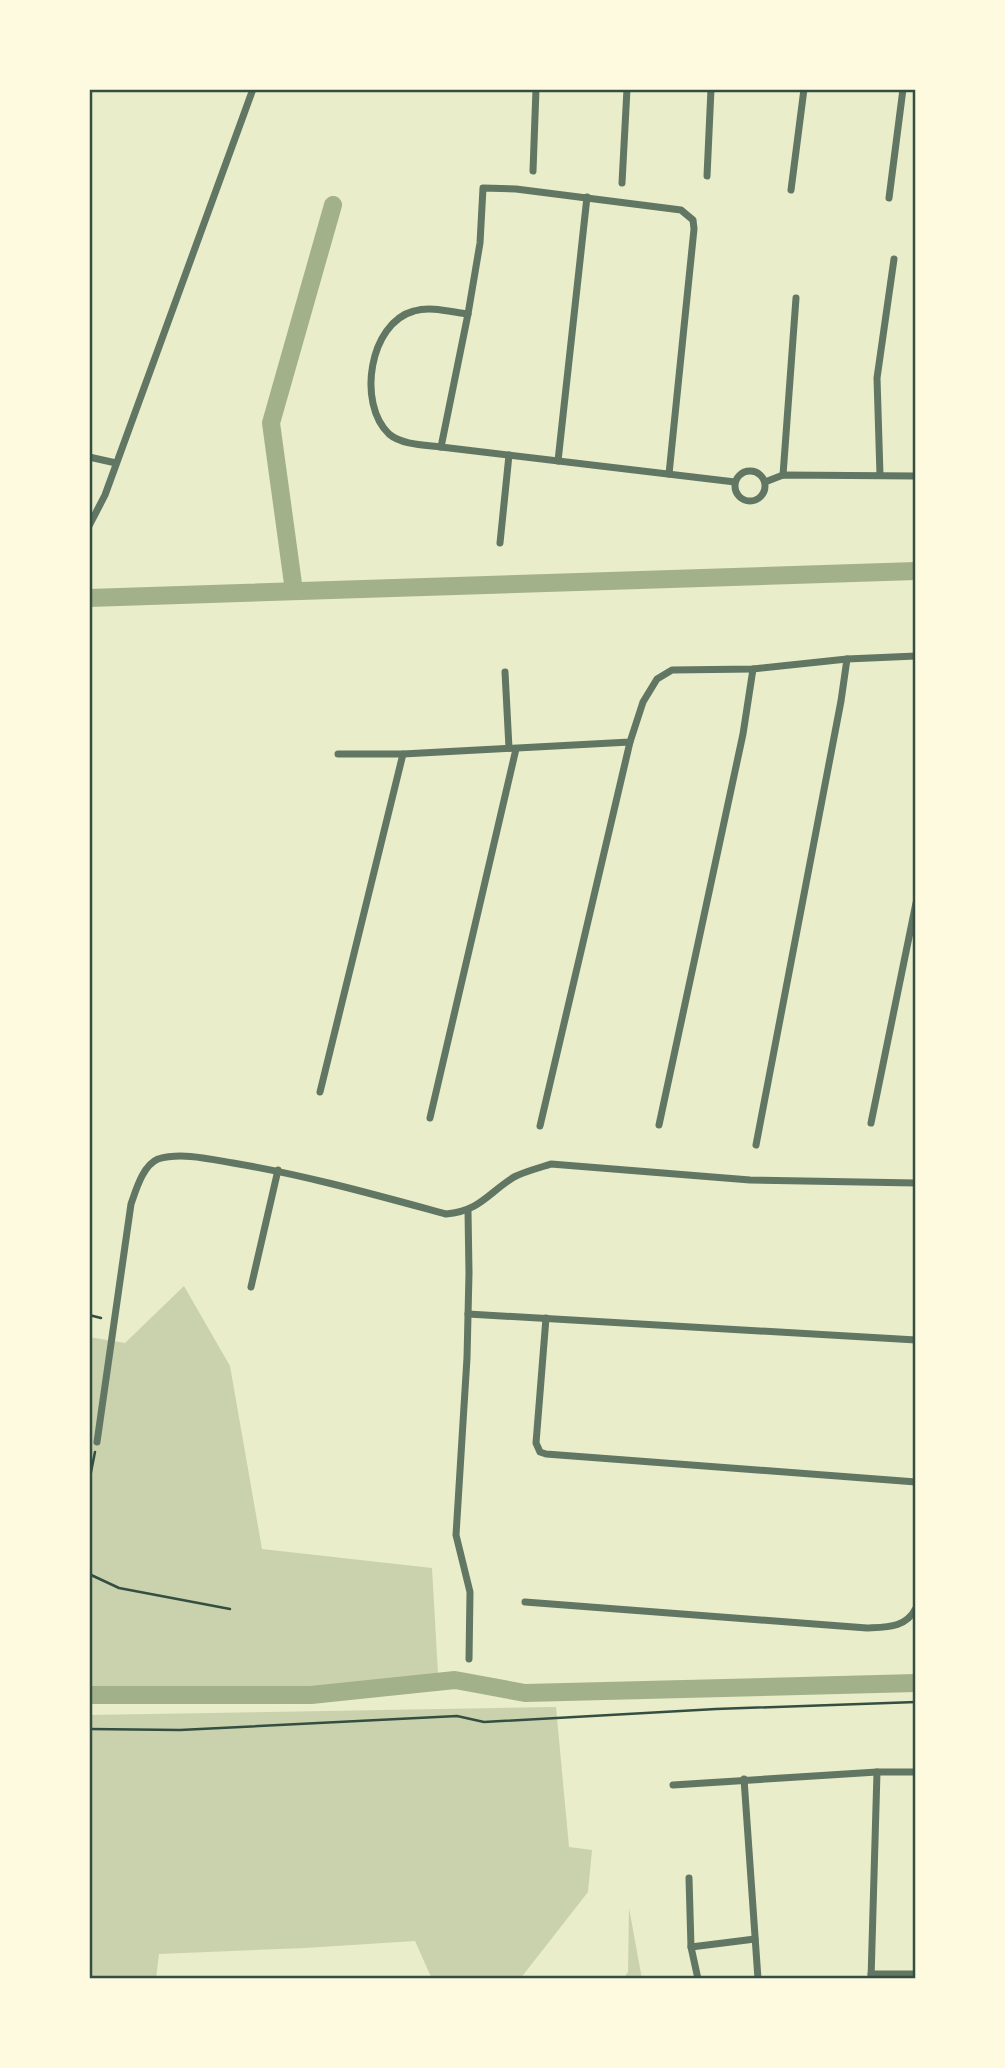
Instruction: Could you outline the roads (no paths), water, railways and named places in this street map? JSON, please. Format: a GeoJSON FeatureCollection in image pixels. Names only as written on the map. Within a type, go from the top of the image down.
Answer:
{"type":"FeatureCollection","features":[{"type":"Feature","properties":{"kind":"street"},"geometry":{"type":"LineString","coordinates":[[89,526],[105,495],[253,89]]}},
{"type":"Feature","properties":{"kind":"street"},"geometry":{"type":"LineString","coordinates":[[533,171],[536,89]]}},
{"type":"Feature","properties":{"kind":"street"},"geometry":{"type":"LineString","coordinates":[[622,183],[627,89]]}},
{"type":"Feature","properties":{"kind":"street"},"geometry":{"type":"LineString","coordinates":[[708,176],[711,89]]}},
{"type":"Feature","properties":{"kind":"street"},"geometry":{"type":"LineString","coordinates":[[791,190],[804,89]]}},
{"type":"Feature","properties":{"kind":"street"},"geometry":{"type":"LineString","coordinates":[[889,198],[903,89]]}},
{"type":"Feature","properties":{"kind":"street"},"geometry":{"type":"LineString","coordinates":[[441,447],[480,243],[483,188],[587,197],[681,210],[693,220],[669,474]]}},
{"type":"Feature","properties":{"kind":"street"},"geometry":{"type":"LineString","coordinates":[[558,461],[587,197]]}},
{"type":"Feature","properties":{"kind":"street"},"geometry":{"type":"LineString","coordinates":[[880,475],[877,378],[894,259]]}},
{"type":"Feature","properties":{"kind":"street"},"geometry":{"type":"LineString","coordinates":[[783,475],[796,298]]}},
{"type":"Feature","properties":{"kind":"street"},"geometry":{"type":"LineString","coordinates":[[468,314],[432,309],[414,311],[397,321],[380,339],[372,367],[372,404],[380,424],[391,436],[407,442],[441,447],[735,482]]}},
{"type":"Feature","properties":{"kind":"street"},"geometry":{"type":"LineString","coordinates":[[500,542],[509,455]]}},
{"type":"Feature","properties":{"kind":"street"},"geometry":{"type":"LineString","coordinates":[[89,457],[116,464]]}},
{"type":"Feature","properties":{"kind":"street"},"geometry":{"type":"LineString","coordinates":[[749,471],[759,474],[765,482],[761,497],[751,501],[742,499],[736,492],[735,482],[740,474],[749,471]]}},
{"type":"Feature","properties":{"kind":"street"},"geometry":{"type":"LineString","coordinates":[[765,482],[783,475],[916,476]]}},
{"type":"Feature","properties":{"kind":"street"},"geometry":{"type":"LineString","coordinates":[[540,1126],[630,742],[643,702],[657,679],[672,670],[754,669],[847,659],[916,656]]}},
{"type":"Feature","properties":{"kind":"street"},"geometry":{"type":"LineString","coordinates":[[756,1145],[847,659]]}},
{"type":"Feature","properties":{"kind":"street"},"geometry":{"type":"LineString","coordinates":[[659,1125],[743,734],[754,669]]}},
{"type":"Feature","properties":{"kind":"street"},"geometry":{"type":"LineString","coordinates":[[430,1118],[513,748],[505,672]]}},
{"type":"Feature","properties":{"kind":"street"},"geometry":{"type":"LineString","coordinates":[[338,754],[403,754],[630,742]]}},
{"type":"Feature","properties":{"kind":"street"},"geometry":{"type":"LineString","coordinates":[[320,1092],[403,754]]}},
{"type":"Feature","properties":{"kind":"street"},"geometry":{"type":"LineString","coordinates":[[871,1123],[916,903]]}},
{"type":"Feature","properties":{"kind":"street"},"geometry":{"type":"LineString","coordinates":[[97,1442],[131,1203],[138,1184],[156,1160],[177,1156],[278,1170],[446,1214],[468,1210],[513,1178],[551,1164],[750,1181],[916,1183]]}},
{"type":"Feature","properties":{"kind":"street"},"geometry":{"type":"LineString","coordinates":[[251,1287],[278,1170]]}},
{"type":"Feature","properties":{"kind":"street"},"geometry":{"type":"LineString","coordinates":[[468,1210],[468,1314],[456,1535],[470,1592],[469,1659]]}},
{"type":"Feature","properties":{"kind":"street"},"geometry":{"type":"LineString","coordinates":[[468,1314],[916,1340]]}},
{"type":"Feature","properties":{"kind":"street"},"geometry":{"type":"LineString","coordinates":[[546,1318],[536,1443],[540,1452],[916,1482]]}},
{"type":"Feature","properties":{"kind":"street"},"geometry":{"type":"LineString","coordinates":[[525,1602],[867,1628],[895,1627],[911,1618],[916,1608]]}},
{"type":"Feature","properties":{"kind":"street"},"geometry":{"type":"LineString","coordinates":[[877,1772],[871,1976],[916,1975]]}},
{"type":"Feature","properties":{"kind":"street"},"geometry":{"type":"LineString","coordinates":[[673,1785],[744,1779],[916,1772]]}},
{"type":"Feature","properties":{"kind":"street"},"geometry":{"type":"LineString","coordinates":[[744,1779],[758,1979]]}},
{"type":"Feature","properties":{"kind":"street"},"geometry":{"type":"LineString","coordinates":[[689,1878],[691,1947],[698,1979]]}},
{"type":"Feature","properties":{"kind":"street"},"geometry":{"type":"LineString","coordinates":[[691,1947],[755,1939]]}},
{"type":"Feature","properties":{"kind":"waterway"},"geometry":{"type":"LineString","coordinates":[[294,591],[271,423],[333,205]]}},
{"type":"Feature","properties":{"kind":"waterway"},"geometry":{"type":"LineString","coordinates":[[89,598],[916,571]]}},
{"type":"Feature","properties":{"kind":"waterway"},"geometry":{"type":"LineString","coordinates":[[89,1695],[311,1695],[455,1680],[525,1693],[916,1683]]}}]}
